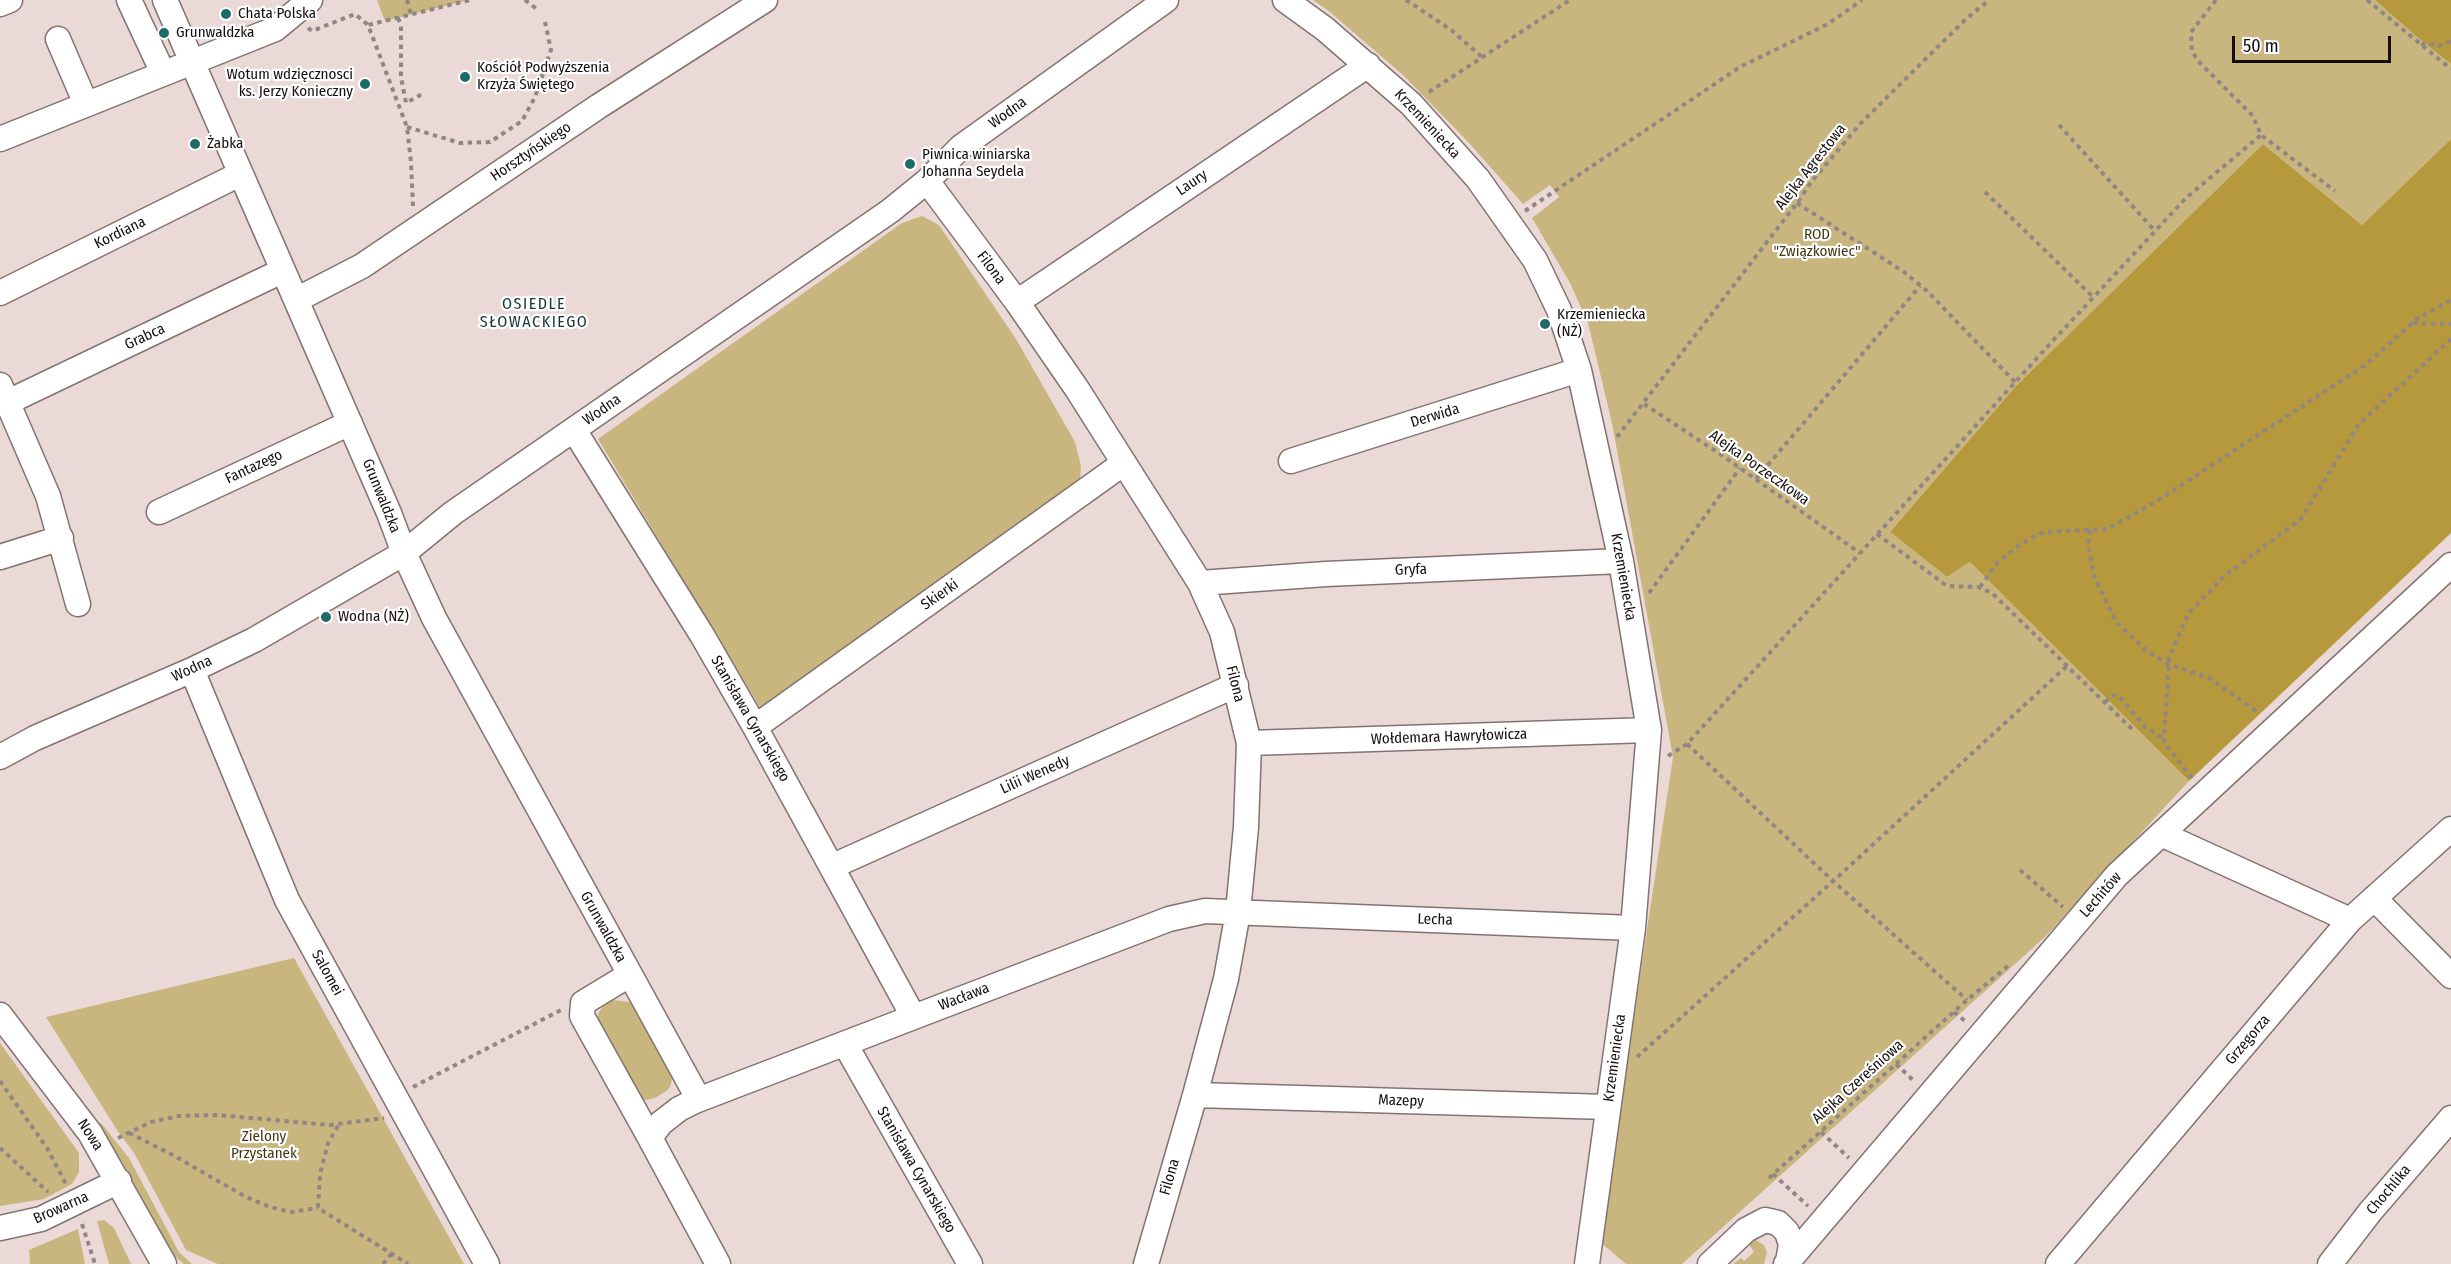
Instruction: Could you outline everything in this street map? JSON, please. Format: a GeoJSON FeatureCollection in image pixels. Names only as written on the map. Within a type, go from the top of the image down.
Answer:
{"type":"FeatureCollection","features":[{"type":"Feature","properties":{"kind":"street"},"geometry":{"type":"LineString","coordinates":[[0,4],[10,0]]}},
{"type":"Feature","properties":{"kind":"street"},"geometry":{"type":"LineString","coordinates":[[129,0],[163,73]]}},
{"type":"Feature","properties":{"kind":"street","name":"Grunwaldzka"},"geometry":{"type":"LineString","coordinates":[[165,0],[434,618],[693,1089],[695,1101]]}},
{"type":"Feature","properties":{"kind":"street"},"geometry":{"type":"LineString","coordinates":[[0,138],[275,28],[310,0]]}},
{"type":"Feature","properties":{"kind":"street","name":"Horsztyńskiego"},"geometry":{"type":"LineString","coordinates":[[296,300],[362,266],[599,106],[765,0]]}},
{"type":"Feature","properties":{"kind":"street","name":"Wodna"},"geometry":{"type":"LineString","coordinates":[[0,757],[35,738],[255,640],[404,553],[453,513],[880,218],[927,181],[961,147],[1166,0]]}},
{"type":"Feature","properties":{"kind":"street","name":"Krzemieniecka"},"geometry":{"type":"LineString","coordinates":[[1285,0],[1325,28],[1411,104],[1478,179],[1535,260],[1559,310],[1579,370],[1621,561],[1649,730],[1633,928],[1587,1264]]}},
{"type":"Feature","properties":{"kind":"street"},"geometry":{"type":"LineString","coordinates":[[58,39],[86,104]]}},
{"type":"Feature","properties":{"kind":"street","name":"Laury"},"geometry":{"type":"LineString","coordinates":[[1017,302],[1368,65]]}},
{"type":"Feature","properties":{"kind":"street","name":"Kordiana"},"geometry":{"type":"LineString","coordinates":[[0,293],[240,174]]}},
{"type":"Feature","properties":{"kind":"street","name":"Filona"},"geometry":{"type":"LineString","coordinates":[[927,181],[1017,302],[1077,389],[1200,583],[1222,632],[1249,743],[1246,827],[1238,912],[1226,979],[1146,1264]]}},
{"type":"Feature","properties":{"kind":"street","name":"Grabca"},"geometry":{"type":"LineString","coordinates":[[4,393],[282,271]]}},
{"type":"Feature","properties":{"kind":"street","name":"Derwida"},"geometry":{"type":"LineString","coordinates":[[1291,461],[1579,370]]}},
{"type":"Feature","properties":{"kind":"street"},"geometry":{"type":"LineString","coordinates":[[4,393],[48,496],[78,604]]}},
{"type":"Feature","properties":{"kind":"street","name":"Fantazego"},"geometry":{"type":"LineString","coordinates":[[159,512],[350,423]]}},
{"type":"Feature","properties":{"kind":"street","name":"Stanisława Cynarskiego"},"geometry":{"type":"LineString","coordinates":[[574,430],[702,635],[833,866],[913,1016]]}},
{"type":"Feature","properties":{"kind":"street","name":"Skierki"},"geometry":{"type":"LineString","coordinates":[[755,727],[1124,463]]}},
{"type":"Feature","properties":{"kind":"street"},"geometry":{"type":"LineString","coordinates":[[0,557],[61,538]]}},
{"type":"Feature","properties":{"kind":"street","name":"Gryfa"},"geometry":{"type":"LineString","coordinates":[[1200,583],[1326,574],[1621,561]]}},
{"type":"Feature","properties":{"kind":"street","name":"Lechitów"},"geometry":{"type":"LineString","coordinates":[[1787,1263],[2117,875],[2451,566]]}},
{"type":"Feature","properties":{"kind":"street","name":"Salomei"},"geometry":{"type":"LineString","coordinates":[[192,670],[287,900],[405,1102],[487,1264]]}},
{"type":"Feature","properties":{"kind":"street","name":"Lilii Wenedy"},"geometry":{"type":"LineString","coordinates":[[833,866],[1236,685]]}},
{"type":"Feature","properties":{"kind":"street","name":"Wołdemara Hawryłowicza"},"geometry":{"type":"LineString","coordinates":[[1249,743],[1649,730]]}},
{"type":"Feature","properties":{"kind":"street","name":"Grzegorza"},"geometry":{"type":"LineString","coordinates":[[2058,1264],[2350,920],[2451,829]]}},
{"type":"Feature","properties":{"kind":"street"},"geometry":{"type":"LineString","coordinates":[[2161,834],[2350,920]]}},
{"type":"Feature","properties":{"kind":"street"},"geometry":{"type":"LineString","coordinates":[[2374,898],[2451,976]]}},
{"type":"Feature","properties":{"kind":"street","name":"Wacława"},"geometry":{"type":"LineString","coordinates":[[695,1101],[1168,919],[1204,911],[1238,912]]}},
{"type":"Feature","properties":{"kind":"street","name":"Lecha"},"geometry":{"type":"LineString","coordinates":[[1238,912],[1633,928]]}},
{"type":"Feature","properties":{"kind":"street","name":"Grunwaldzka"},"geometry":{"type":"LineString","coordinates":[[629,975],[583,1003],[582,1016],[718,1264]]}},
{"type":"Feature","properties":{"kind":"street","name":"Nowa"},"geometry":{"type":"LineString","coordinates":[[0,1015],[75,1112],[119,1181],[164,1264]]}},
{"type":"Feature","properties":{"kind":"street","name":"Stanisława Cynarskiego"},"geometry":{"type":"LineString","coordinates":[[845,1044],[970,1264]]}},
{"type":"Feature","properties":{"kind":"street","name":"Mazepy"},"geometry":{"type":"LineString","coordinates":[[1195,1095],[1608,1107]]}},
{"type":"Feature","properties":{"kind":"street"},"geometry":{"type":"LineString","coordinates":[[650,1138],[661,1123],[679,1108],[695,1101]]}},
{"type":"Feature","properties":{"kind":"street","name":"Chochlika"},"geometry":{"type":"LineString","coordinates":[[2330,1264],[2370,1212],[2451,1118]]}},
{"type":"Feature","properties":{"kind":"street","name":"Browarna"},"geometry":{"type":"LineString","coordinates":[[0,1228],[41,1219],[119,1181]]}},
{"type":"Feature","properties":{"kind":"street"},"geometry":{"type":"LineString","coordinates":[[1710,1264],[1746,1230],[1765,1220],[1778,1222],[1787,1232],[1791,1245],[1787,1263]]}},
{"type":"Feature","properties":{"kind":"path"},"geometry":{"type":"LineString","coordinates":[[407,0],[411,15]]}},
{"type":"Feature","properties":{"kind":"path"},"geometry":{"type":"LineString","coordinates":[[413,215],[407,127],[368,25],[470,0]]}},
{"type":"Feature","properties":{"kind":"path"},"geometry":{"type":"LineString","coordinates":[[525,0],[538,10]]}},
{"type":"Feature","properties":{"kind":"path"},"geometry":{"type":"LineString","coordinates":[[1406,0],[1450,29],[1482,57]]}},
{"type":"Feature","properties":{"kind":"path"},"geometry":{"type":"LineString","coordinates":[[1423,96],[1570,0]]}},
{"type":"Feature","properties":{"kind":"path"},"geometry":{"type":"LineString","coordinates":[[1510,222],[1740,67],[1828,24],[1862,0]]}},
{"type":"Feature","properties":{"kind":"path","name":"Alejka Agrestowa"},"geometry":{"type":"LineString","coordinates":[[1627,423],[1644,404],[1812,181],[1861,123],[1965,20],[1989,0]]}},
{"type":"Feature","properties":{"kind":"path"},"geometry":{"type":"LineString","coordinates":[[2216,0],[2191,32],[2192,51],[2198,61],[2253,116],[2261,135],[2335,191]]}},
{"type":"Feature","properties":{"kind":"path"},"geometry":{"type":"LineString","coordinates":[[2367,0],[2451,69]]}},
{"type":"Feature","properties":{"kind":"path"},"geometry":{"type":"LineString","coordinates":[[398,18],[401,77],[406,103],[422,94]]}},
{"type":"Feature","properties":{"kind":"path"},"geometry":{"type":"LineString","coordinates":[[407,127],[460,143],[490,142],[522,121],[535,97],[551,50],[545,22]]}},
{"type":"Feature","properties":{"kind":"path"},"geometry":{"type":"LineString","coordinates":[[2422,46],[2424,43],[2439,46],[2451,41]]}},
{"type":"Feature","properties":{"kind":"path"},"geometry":{"type":"LineString","coordinates":[[2059,125],[2155,231]]}},
{"type":"Feature","properties":{"kind":"path"},"geometry":{"type":"LineString","coordinates":[[1646,770],[1687,744],[2015,382],[2186,198],[2261,135]]}},
{"type":"Feature","properties":{"kind":"path"},"geometry":{"type":"LineString","coordinates":[[1985,192],[2093,297]]}},
{"type":"Feature","properties":{"kind":"path"},"geometry":{"type":"LineString","coordinates":[[1797,203],[1869,248],[1920,286],[1982,346],[2015,382]]}},
{"type":"Feature","properties":{"kind":"path"},"geometry":{"type":"LineString","coordinates":[[1756,479],[1920,286]]}},
{"type":"Feature","properties":{"kind":"path"},"geometry":{"type":"LineString","coordinates":[[1980,587],[1998,562],[2019,545],[2037,535],[2045,532],[2107,528],[2157,501],[2364,366],[2412,323],[2451,300]]}},
{"type":"Feature","properties":{"kind":"path"},"geometry":{"type":"LineString","coordinates":[[2412,323],[2451,324]]}},
{"type":"Feature","properties":{"kind":"path"},"geometry":{"type":"LineString","coordinates":[[2205,793],[2165,744],[2164,739],[2168,664],[2188,614],[2223,577],[2301,519],[2359,424],[2451,339]]}},
{"type":"Feature","properties":{"kind":"path","name":"Alejka Porzeczkowa"},"geometry":{"type":"LineString","coordinates":[[1644,404],[1756,479],[1860,553]]}},
{"type":"Feature","properties":{"kind":"path"},"geometry":{"type":"LineString","coordinates":[[1662,575],[1740,468]]}},
{"type":"Feature","properties":{"kind":"path"},"geometry":{"type":"LineString","coordinates":[[2090,530],[2088,544],[2095,579],[2116,622],[2147,651],[2168,664],[2211,679],[2277,726]]}},
{"type":"Feature","properties":{"kind":"path"},"geometry":{"type":"LineString","coordinates":[[1877,534],[1947,586],[1980,587],[1992,593],[2132,729]]}},
{"type":"Feature","properties":{"kind":"path"},"geometry":{"type":"LineString","coordinates":[[1646,1049],[2068,665]]}},
{"type":"Feature","properties":{"kind":"path"},"geometry":{"type":"LineString","coordinates":[[2105,702],[2114,695],[2119,696],[2144,726],[2164,739]]}},
{"type":"Feature","properties":{"kind":"path"},"geometry":{"type":"LineString","coordinates":[[1687,744],[1833,881]]}},
{"type":"Feature","properties":{"kind":"path"},"geometry":{"type":"LineString","coordinates":[[2020,870],[2064,908]]}},
{"type":"Feature","properties":{"kind":"path","name":"Alejka Czereśniowa"},"geometry":{"type":"LineString","coordinates":[[1769,1178],[1965,1001],[1833,881]]}},
{"type":"Feature","properties":{"kind":"path"},"geometry":{"type":"LineString","coordinates":[[117,1138],[162,1119],[217,1115],[338,1125],[405,1102],[565,1008]]}},
{"type":"Feature","properties":{"kind":"path"},"geometry":{"type":"LineString","coordinates":[[0,1081],[47,1148],[70,1193]]}},
{"type":"Feature","properties":{"kind":"path"},"geometry":{"type":"LineString","coordinates":[[318,1208],[320,1174],[328,1143],[338,1125]]}},
{"type":"Feature","properties":{"kind":"path"},"geometry":{"type":"LineString","coordinates":[[1821,1132],[1863,1173]]}},
{"type":"Feature","properties":{"kind":"path"},"geometry":{"type":"LineString","coordinates":[[129,1133],[170,1153],[246,1197],[270,1207],[291,1212],[318,1208],[408,1264]]}},
{"type":"Feature","properties":{"kind":"path"},"geometry":{"type":"LineString","coordinates":[[0,1148],[57,1200]]}},
{"type":"Feature","properties":{"kind":"path"},"geometry":{"type":"LineString","coordinates":[[1773,1174],[1823,1220]]}},
{"type":"Feature","properties":{"kind":"path"},"geometry":{"type":"LineString","coordinates":[[81,1219],[95,1264]]}},
{"type":"Feature","properties":{"kind":"path"},"geometry":{"type":"LineString","coordinates":[[383,1264],[391,1254]]}},
{"type":"Feature","properties":{"kind":"green space"},"geometry":{"type":"Polygon","coordinates":[[[377,0],[469,0],[385,21],[377,0]]]}},
{"type":"Feature","properties":{"kind":"green space","name":"ROD \"Związkowiec\""},"geometry":{"type":"Polygon","coordinates":[[[1313,0],[2375,0],[2451,64],[2451,139],[2362,225],[2263,144],[2015,387],[1890,532],[1947,577],[1970,562],[2189,781],[2045,937],[1682,1264],[1626,1264],[1600,1242],[1673,757],[1612,423],[1588,323],[1570,283],[1532,218],[1559,197],[1550,185],[1523,204],[1470,144],[1404,76],[1313,0]]]}},
{"type":"Feature","properties":{"kind":"green space"},"geometry":{"type":"Polygon","coordinates":[[[922,216],[939,225],[1016,339],[1075,442],[1081,466],[1080,480],[762,711],[598,439],[902,223],[922,216]]]}},
{"type":"Feature","properties":{"kind":"green space","name":"Zielony Przystanek"},"geometry":{"type":"Polygon","coordinates":[[[294,958],[464,1264],[218,1264],[186,1250],[134,1153],[46,1017],[294,958]]]}},
{"type":"Feature","properties":{"kind":"green space"},"geometry":{"type":"Polygon","coordinates":[[[612,1000],[630,1002],[638,1008],[667,1062],[672,1078],[671,1084],[668,1090],[655,1098],[646,1100],[636,1097],[597,1021],[604,1005],[612,1000]]]}},
{"type":"Feature","properties":{"kind":"green space"},"geometry":{"type":"Polygon","coordinates":[[[0,1043],[79,1153],[79,1172],[72,1184],[44,1199],[0,1206],[0,1043]]]}},
{"type":"Feature","properties":{"kind":"green space"},"geometry":{"type":"Polygon","coordinates":[[[101,1123],[129,1158],[179,1252],[192,1264],[184,1264],[172,1254],[122,1162],[96,1125],[101,1123]]]}},
{"type":"Feature","properties":{"kind":"green space"},"geometry":{"type":"Polygon","coordinates":[[[104,1220],[114,1228],[131,1264],[109,1264],[97,1221],[104,1220]]]}},
{"type":"Feature","properties":{"kind":"green space"},"geometry":{"type":"Polygon","coordinates":[[[78,1229],[85,1264],[30,1264],[29,1250],[78,1229]]]}},
{"type":"Feature","properties":{"kind":"green space"},"geometry":{"type":"Polygon","coordinates":[[[1756,1240],[1764,1245],[1767,1252],[1764,1264],[1733,1264],[1741,1258],[1744,1261],[1754,1252],[1747,1241],[1756,1240]]]}},
{"type":"Feature","properties":{"kind":"shaded area"},"geometry":{"type":"Polygon","coordinates":[[[2375,0],[2451,0],[2451,64],[2421,40],[2375,0]]]}},
{"type":"Feature","properties":{"kind":"shaded area"},"geometry":{"type":"Polygon","coordinates":[[[2451,139],[2451,533],[2189,781],[1970,562],[1947,577],[1890,532],[2015,387],[2263,144],[2362,225],[2451,139]]]}},
{"type":"Feature","properties":{"kind":"place","name":"Chata Polska"},"geometry":{"type":"Point","coordinates":[226,14]}},
{"type":"Feature","properties":{"kind":"place","name":"Grunwaldzka"},"geometry":{"type":"Point","coordinates":[164,33]}},
{"type":"Feature","properties":{"kind":"place","name":"Kościół Podwyższenia Krzyża Świętego"},"geometry":{"type":"Point","coordinates":[465,77]}},
{"type":"Feature","properties":{"kind":"place","name":"Wotum wdzięcznosci ks. Jerzy Konieczny"},"geometry":{"type":"Point","coordinates":[365,84]}},
{"type":"Feature","properties":{"kind":"place","name":"Żabka"},"geometry":{"type":"Point","coordinates":[195,144]}},
{"type":"Feature","properties":{"kind":"place","name":"Piwnica winiarska Johanna Seydela"},"geometry":{"type":"Point","coordinates":[910,164]}},
{"type":"Feature","properties":{"kind":"place","name":"Krzemieniecka (NŻ)"},"geometry":{"type":"Point","coordinates":[1545,324]}},
{"type":"Feature","properties":{"kind":"place","name":"Wodna (NŻ)"},"geometry":{"type":"Point","coordinates":[326,617]}},
{"type":"Feature","properties":{"kind":"district","name":"OSIEDLE SŁOWACKIEGO"},"geometry":{"type":"Point","coordinates":[534,314]}}]}
